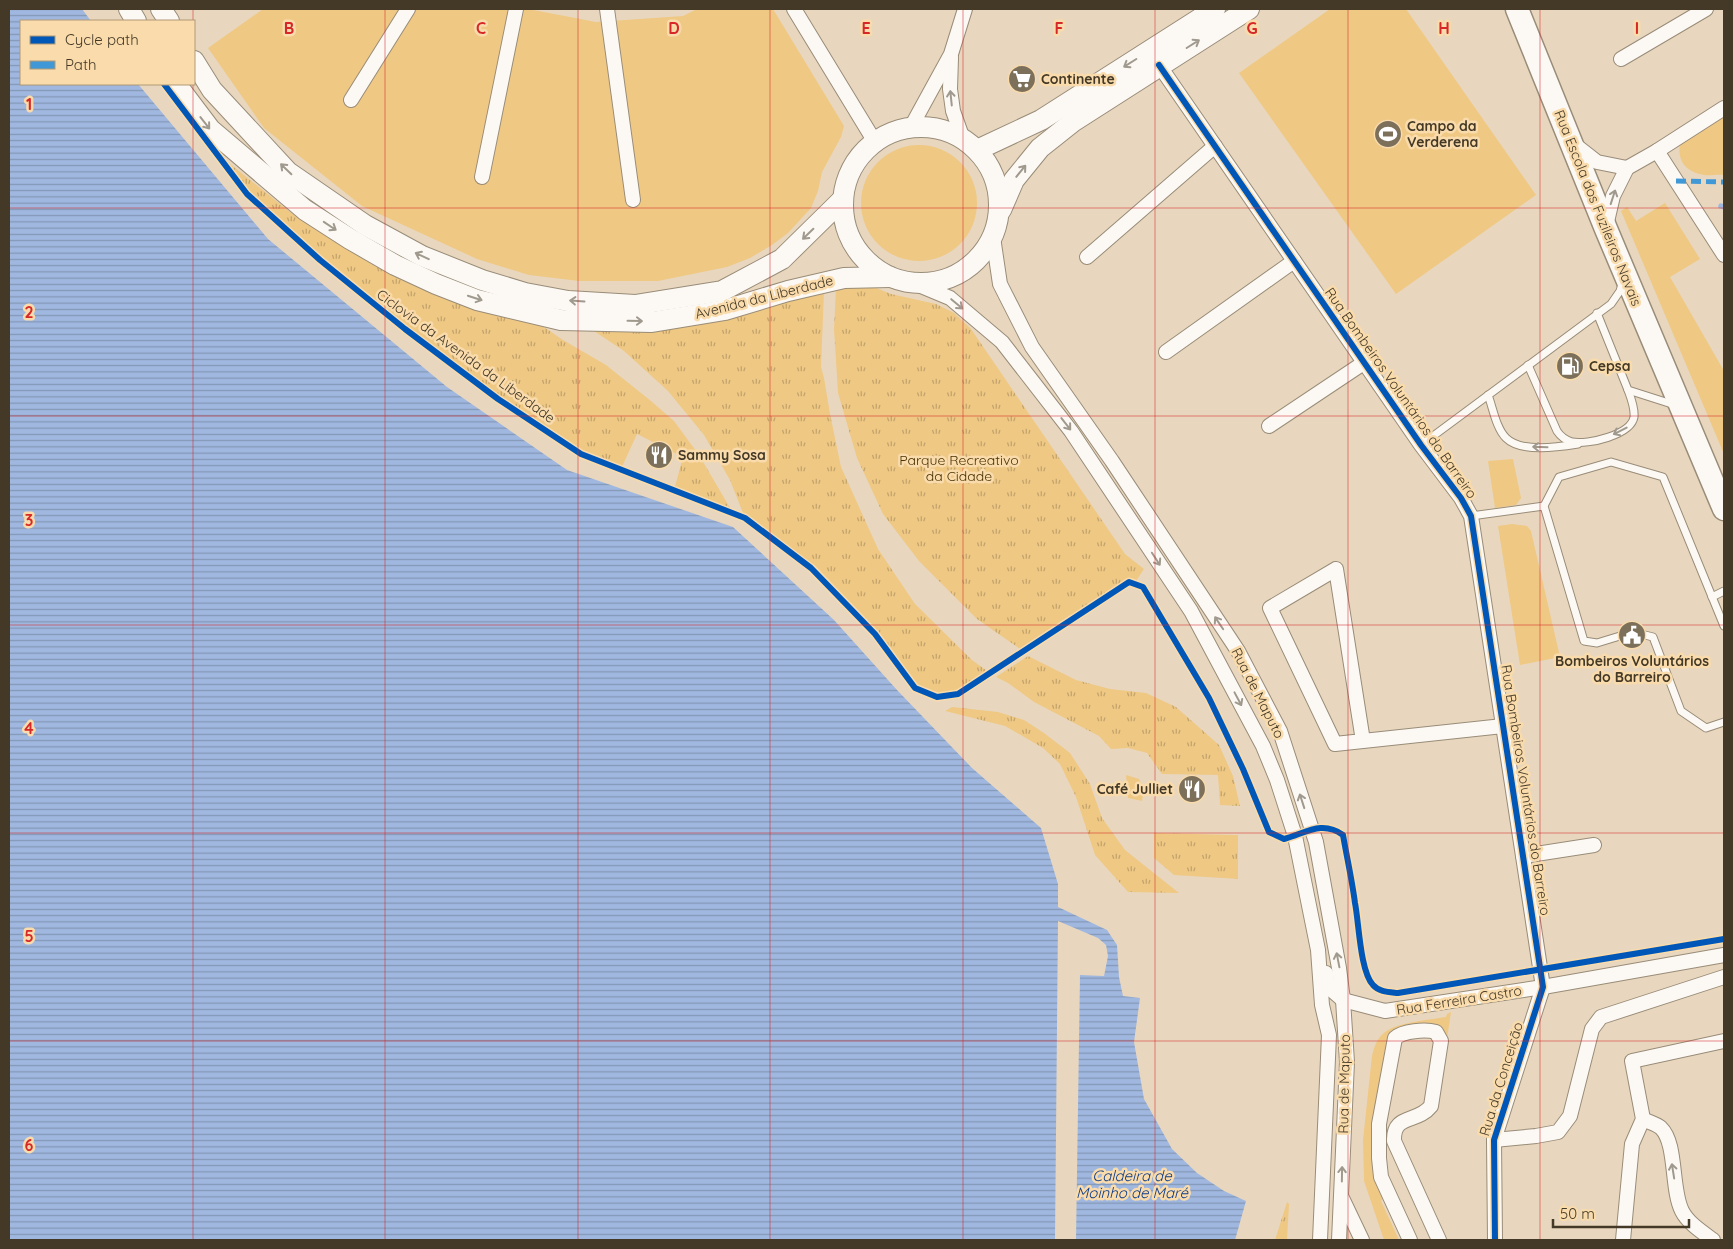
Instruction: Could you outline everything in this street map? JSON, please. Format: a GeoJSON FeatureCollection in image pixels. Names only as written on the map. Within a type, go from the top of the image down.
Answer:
{"type":"FeatureCollection","features":[{"type":"Feature","properties":{"kind":"main road"},"geometry":{"type":"LineString","coordinates":[[129,9],[135,20]]}},
{"type":"Feature","properties":{"kind":"main road"},"geometry":{"type":"LineString","coordinates":[[161,9],[168,20]]}},
{"type":"Feature","properties":{"kind":"main road"},"geometry":{"type":"LineString","coordinates":[[970,144],[1041,120],[1215,9]]}},
{"type":"Feature","properties":{"kind":"main road"},"geometry":{"type":"LineString","coordinates":[[1000,214],[999,191],[991,169],[970,144],[948,131],[930,127],[892,132],[875,142],[859,157],[855,164],[848,177],[843,200],[844,219],[849,237],[859,254],[873,267],[890,277],[914,283],[938,282],[961,273],[980,258],[993,237],[1014,180],[1040,148],[1074,121],[1159,65],[1250,9]]}},
{"type":"Feature","properties":{"kind":"main road","name":"Rua Escola dos Fuzileiros Navais"},"geometry":{"type":"LineString","coordinates":[[1517,9],[1606,229],[1724,509]]}},
{"type":"Feature","properties":{"kind":"main road","name":"Avenida da Liberdade"},"geometry":{"type":"LineString","coordinates":[[195,63],[212,90],[288,172],[365,225],[422,256],[482,280],[525,293],[568,301],[634,305],[722,291],[782,259],[843,200]]}},
{"type":"Feature","properties":{"kind":"main road","name":"Avenida da Liberdade"},"geometry":{"type":"LineString","coordinates":[[177,85],[210,129],[305,210],[395,265],[477,300],[561,320],[652,322],[725,310],[788,291],[844,278],[890,277]]}},
{"type":"Feature","properties":{"kind":"street"},"geometry":{"type":"LineString","coordinates":[[351,100],[408,9]]}},
{"type":"Feature","properties":{"kind":"street"},"geometry":{"type":"LineString","coordinates":[[482,176],[516,9]]}},
{"type":"Feature","properties":{"kind":"street"},"geometry":{"type":"LineString","coordinates":[[607,9],[633,200]]}},
{"type":"Feature","properties":{"kind":"street"},"geometry":{"type":"LineString","coordinates":[[794,9],[875,142]]}},
{"type":"Feature","properties":{"kind":"street"},"geometry":{"type":"LineString","coordinates":[[965,9],[952,54],[950,88],[953,111],[970,144]]}},
{"type":"Feature","properties":{"kind":"street"},"geometry":{"type":"LineString","coordinates":[[1621,59],[1706,9]]}},
{"type":"Feature","properties":{"kind":"street"},"geometry":{"type":"LineString","coordinates":[[911,128],[952,54]]}},
{"type":"Feature","properties":{"kind":"street","name":"Rua Bombeiros Voluntários do Barreiro"},"geometry":{"type":"LineString","coordinates":[[1159,65],[1421,445],[1461,498],[1471,516],[1543,987]]}},
{"type":"Feature","properties":{"kind":"street"},"geometry":{"type":"LineString","coordinates":[[1606,229],[1613,196],[1627,168],[1658,151],[1724,108]]}},
{"type":"Feature","properties":{"kind":"street"},"geometry":{"type":"LineString","coordinates":[[1570,142],[1597,162],[1627,168]]}},
{"type":"Feature","properties":{"kind":"street"},"geometry":{"type":"LineString","coordinates":[[1087,256],[1215,146]]}},
{"type":"Feature","properties":{"kind":"street"},"geometry":{"type":"LineString","coordinates":[[1658,151],[1724,255]]}},
{"type":"Feature","properties":{"kind":"street","name":"Rua de Maputo"},"geometry":{"type":"LineString","coordinates":[[993,237],[1000,284],[1032,347],[1112,461],[1232,643],[1280,731],[1316,842],[1343,1000],[1347,1062],[1339,1240]]}},
{"type":"Feature","properties":{"kind":"street"},"geometry":{"type":"LineString","coordinates":[[1166,352],[1294,261]]}},
{"type":"Feature","properties":{"kind":"street","name":"Rua de Maputo"},"geometry":{"type":"LineString","coordinates":[[914,283],[950,298],[1002,342],[1071,431],[1191,611],[1263,746],[1296,836],[1318,950],[1322,1005],[1329,1035],[1320,1240]]}},
{"type":"Feature","properties":{"kind":"street"},"geometry":{"type":"LineString","coordinates":[[1268,426],[1364,362]]}},
{"type":"Feature","properties":{"kind":"street"},"geometry":{"type":"LineString","coordinates":[[1363,741],[1336,569],[1270,608],[1335,744],[1363,741],[1503,726]]}},
{"type":"Feature","properties":{"kind":"street"},"geometry":{"type":"LineString","coordinates":[[1523,856],[1594,845]]}},
{"type":"Feature","properties":{"kind":"street"},"geometry":{"type":"LineString","coordinates":[[1318,950],[1324,963],[1328,987],[1343,1000]]}},
{"type":"Feature","properties":{"kind":"street","name":"Rua Ferreira Castro"},"geometry":{"type":"LineString","coordinates":[[1343,1000],[1385,1011],[1543,987],[1724,955]]}},
{"type":"Feature","properties":{"kind":"street"},"geometry":{"type":"LineString","coordinates":[[1494,1140],[1558,1132],[1570,1116],[1592,1029],[1601,1017],[1724,977]]}},
{"type":"Feature","properties":{"kind":"street","name":"Rua da Conceição"},"geometry":{"type":"LineString","coordinates":[[1494,1240],[1494,1140],[1543,987]]}},
{"type":"Feature","properties":{"kind":"street"},"geometry":{"type":"LineString","coordinates":[[1410,1240],[1381,1177],[1378,1151],[1379,1124],[1395,1038],[1400,1035],[1429,1030],[1436,1032],[1441,1041],[1431,1106],[1424,1114],[1398,1124],[1394,1129],[1394,1141],[1439,1240]]}},
{"type":"Feature","properties":{"kind":"street"},"geometry":{"type":"LineString","coordinates":[[1623,1240],[1632,1144],[1643,1119],[1632,1061],[1724,1042]]}},
{"type":"Feature","properties":{"kind":"street"},"geometry":{"type":"LineString","coordinates":[[1643,1119],[1661,1128],[1670,1144],[1673,1172],[1681,1210],[1695,1227],[1713,1240]]}},
{"type":"Feature","properties":{"kind":"street"},"geometry":{"type":"LineString","coordinates":[[1341,1196],[1362,1240]]}},
{"type":"Feature","properties":{"kind":"lane"},"geometry":{"type":"LineString","coordinates":[[1421,445],[1611,304],[1620,290],[1625,274]]}},
{"type":"Feature","properties":{"kind":"lane"},"geometry":{"type":"LineString","coordinates":[[1488,396],[1501,431],[1506,438],[1512,442],[1536,448],[1588,442],[1614,434],[1630,425],[1634,417],[1634,407],[1597,314]]}},
{"type":"Feature","properties":{"kind":"lane"},"geometry":{"type":"LineString","coordinates":[[1528,365],[1556,431],[1562,437],[1572,442],[1588,442]]}},
{"type":"Feature","properties":{"kind":"lane"},"geometry":{"type":"LineString","coordinates":[[1628,390],[1680,406]]}},
{"type":"Feature","properties":{"kind":"lane"},"geometry":{"type":"LineString","coordinates":[[1724,626],[1663,477],[1611,462],[1559,477],[1544,506],[1584,640],[1597,643],[1633,632],[1653,637],[1681,712],[1706,728],[1724,722]]}},
{"type":"Feature","properties":{"kind":"lane"},"geometry":{"type":"LineString","coordinates":[[1471,516],[1544,506]]}},
{"type":"Feature","properties":{"kind":"lane"},"geometry":{"type":"LineString","coordinates":[[1712,597],[1724,591]]}},
{"type":"Feature","properties":{"kind":"green space"},"geometry":{"type":"Polygon","coordinates":[[[263,9],[528,9],[596,22],[683,16],[697,9],[773,9],[844,126],[841,137],[822,172],[818,191],[811,208],[788,233],[750,258],[727,267],[658,281],[579,281],[529,275],[477,259],[362,206],[264,128],[208,48],[263,9]]]}},
{"type":"Feature","properties":{"kind":"green space","name":"Campo da Verderena"},"geometry":{"type":"Polygon","coordinates":[[[1330,9],[1406,9],[1536,195],[1396,294],[1239,73],[1330,9]]]}},
{"type":"Feature","properties":{"kind":"green space"},"geometry":{"type":"Polygon","coordinates":[[[1724,116],[1724,175],[1704,175],[1692,171],[1684,165],[1680,156],[1680,144],[1724,116]]]}},
{"type":"Feature","properties":{"kind":"green space"},"geometry":{"type":"Polygon","coordinates":[[[919,145],[941,149],[960,162],[973,181],[977,203],[973,225],[960,244],[941,257],[919,261],[897,257],[878,244],[865,225],[861,203],[865,181],[878,162],[897,149],[919,145]]]}},
{"type":"Feature","properties":{"kind":"green space"},"geometry":{"type":"Polygon","coordinates":[[[224,163],[229,163],[290,212],[381,269],[431,292],[482,312],[541,325],[606,365],[674,421],[699,455],[733,513],[674,490],[683,457],[637,434],[621,469],[581,454],[498,399],[405,329],[320,260],[247,194],[224,163]]]}},
{"type":"Feature","properties":{"kind":"green space"},"geometry":{"type":"Polygon","coordinates":[[[1665,203],[1700,259],[1670,277],[1724,371],[1724,454],[1621,211],[1627,207],[1636,221],[1665,203]]]}},
{"type":"Feature","properties":{"kind":"green space","name":"Parque Recreativo da Cidade"},"geometry":{"type":"Polygon","coordinates":[[[845,287],[874,287],[891,294],[936,304],[954,313],[971,329],[1125,554],[1144,569],[1134,584],[1128,582],[1023,651],[977,619],[919,561],[883,514],[857,458],[838,393],[834,329],[836,289],[845,287]]]}},
{"type":"Feature","properties":{"kind":"green space"},"geometry":{"type":"Polygon","coordinates":[[[824,292],[821,367],[841,467],[878,549],[915,604],[972,660],[990,673],[958,695],[937,697],[915,688],[875,634],[811,568],[745,518],[730,480],[704,435],[668,391],[624,351],[594,331],[640,331],[824,292]]]}},
{"type":"Feature","properties":{"kind":"green space"},"geometry":{"type":"Polygon","coordinates":[[[1513,459],[1521,498],[1516,505],[1495,508],[1488,461],[1513,459]]]}},
{"type":"Feature","properties":{"kind":"green space"},"geometry":{"type":"Polygon","coordinates":[[[1512,524],[1527,526],[1531,531],[1560,657],[1520,665],[1498,526],[1512,524]]]}},
{"type":"Feature","properties":{"kind":"green space"},"geometry":{"type":"Polygon","coordinates":[[[1028,656],[1076,680],[1110,689],[1146,693],[1176,707],[1219,745],[1233,776],[1240,806],[1220,805],[1218,775],[1162,774],[1147,753],[1128,748],[1111,749],[1099,736],[1034,702],[1008,683],[996,677],[1028,656]]]}},
{"type":"Feature","properties":{"kind":"green space"},"geometry":{"type":"Polygon","coordinates":[[[952,707],[998,712],[1024,720],[1070,753],[1090,784],[1102,818],[1125,850],[1179,893],[1128,892],[1095,855],[1076,797],[1060,764],[1043,748],[1005,726],[945,711],[952,707]]]}},
{"type":"Feature","properties":{"kind":"green space"},"geometry":{"type":"Polygon","coordinates":[[[1126,775],[1139,779],[1144,789],[1142,801],[1128,798],[1126,775]]]}},
{"type":"Feature","properties":{"kind":"green space"},"geometry":{"type":"Polygon","coordinates":[[[1154,833],[1238,835],[1238,879],[1174,875],[1154,858],[1154,833]]]}},
{"type":"Feature","properties":{"kind":"green space"},"geometry":{"type":"Polygon","coordinates":[[[1451,1012],[1447,1039],[1444,1031],[1439,1027],[1433,1024],[1426,1024],[1397,1031],[1387,1043],[1384,1197],[1381,1201],[1399,1240],[1384,1240],[1364,1181],[1363,1140],[1374,1049],[1380,1037],[1391,1029],[1414,1022],[1446,1017],[1451,1012]]]}},
{"type":"Feature","properties":{"kind":"green space"},"geometry":{"type":"Polygon","coordinates":[[[1287,1202],[1289,1204],[1287,1240],[1275,1240],[1287,1202]]]}},
{"type":"Feature","properties":{"kind":"water","name":"Caldeira de Moinho de Maré"},"geometry":{"type":"Polygon","coordinates":[[[9,9],[82,9],[90,20],[20,20],[20,85],[139,85],[268,239],[447,387],[567,470],[733,527],[834,620],[897,690],[972,768],[1041,828],[1058,884],[1058,907],[1107,930],[1117,945],[1119,977],[1123,996],[1140,998],[1134,1042],[1144,1099],[1172,1149],[1197,1173],[1224,1191],[1246,1201],[1235,1240],[1076,1240],[1080,975],[1104,976],[1108,956],[1106,945],[1098,938],[1058,921],[1055,1240],[9,1240],[9,9]]]}},
{"type":"Feature","properties":{"kind":"marked path"},"geometry":{"type":"LineString","coordinates":[[1676,181],[1724,182]]}},
{"type":"Feature","properties":{"kind":"cycle path"},"geometry":{"type":"LineString","coordinates":[[1159,65],[1421,445],[1461,498],[1471,516],[1543,987],[1494,1140],[1495,1240]]}},
{"type":"Feature","properties":{"kind":"cycle path","name":"Ciclovia da Avenida da Liberdade"},"geometry":{"type":"LineString","coordinates":[[165,85],[247,194],[320,260],[405,329],[498,399],[581,454],[745,518],[811,568],[875,634],[915,688],[937,697],[958,694],[1129,582],[1143,587],[1209,698],[1243,769],[1269,832],[1284,839],[1321,828],[1328,828],[1343,835],[1365,969],[1373,985],[1378,989],[1398,993],[1724,939]]}},
{"type":"Feature","properties":{"kind":"place","name":"Continente"},"geometry":{"type":"Point","coordinates":[1022,79]}},
{"type":"Feature","properties":{"kind":"place","name":"Campo da Verderena"},"geometry":{"type":"Point","coordinates":[1388,134]}},
{"type":"Feature","properties":{"kind":"place","name":"Cepsa"},"geometry":{"type":"Point","coordinates":[1570,366]}},
{"type":"Feature","properties":{"kind":"place","name":"Sammy Sosa"},"geometry":{"type":"Point","coordinates":[659,455]}},
{"type":"Feature","properties":{"kind":"place","name":"Bombeiros Voluntários do Barreiro"},"geometry":{"type":"Point","coordinates":[1632,635]}},
{"type":"Feature","properties":{"kind":"place","name":"Café Julliet"},"geometry":{"type":"Point","coordinates":[1192,789]}}]}
